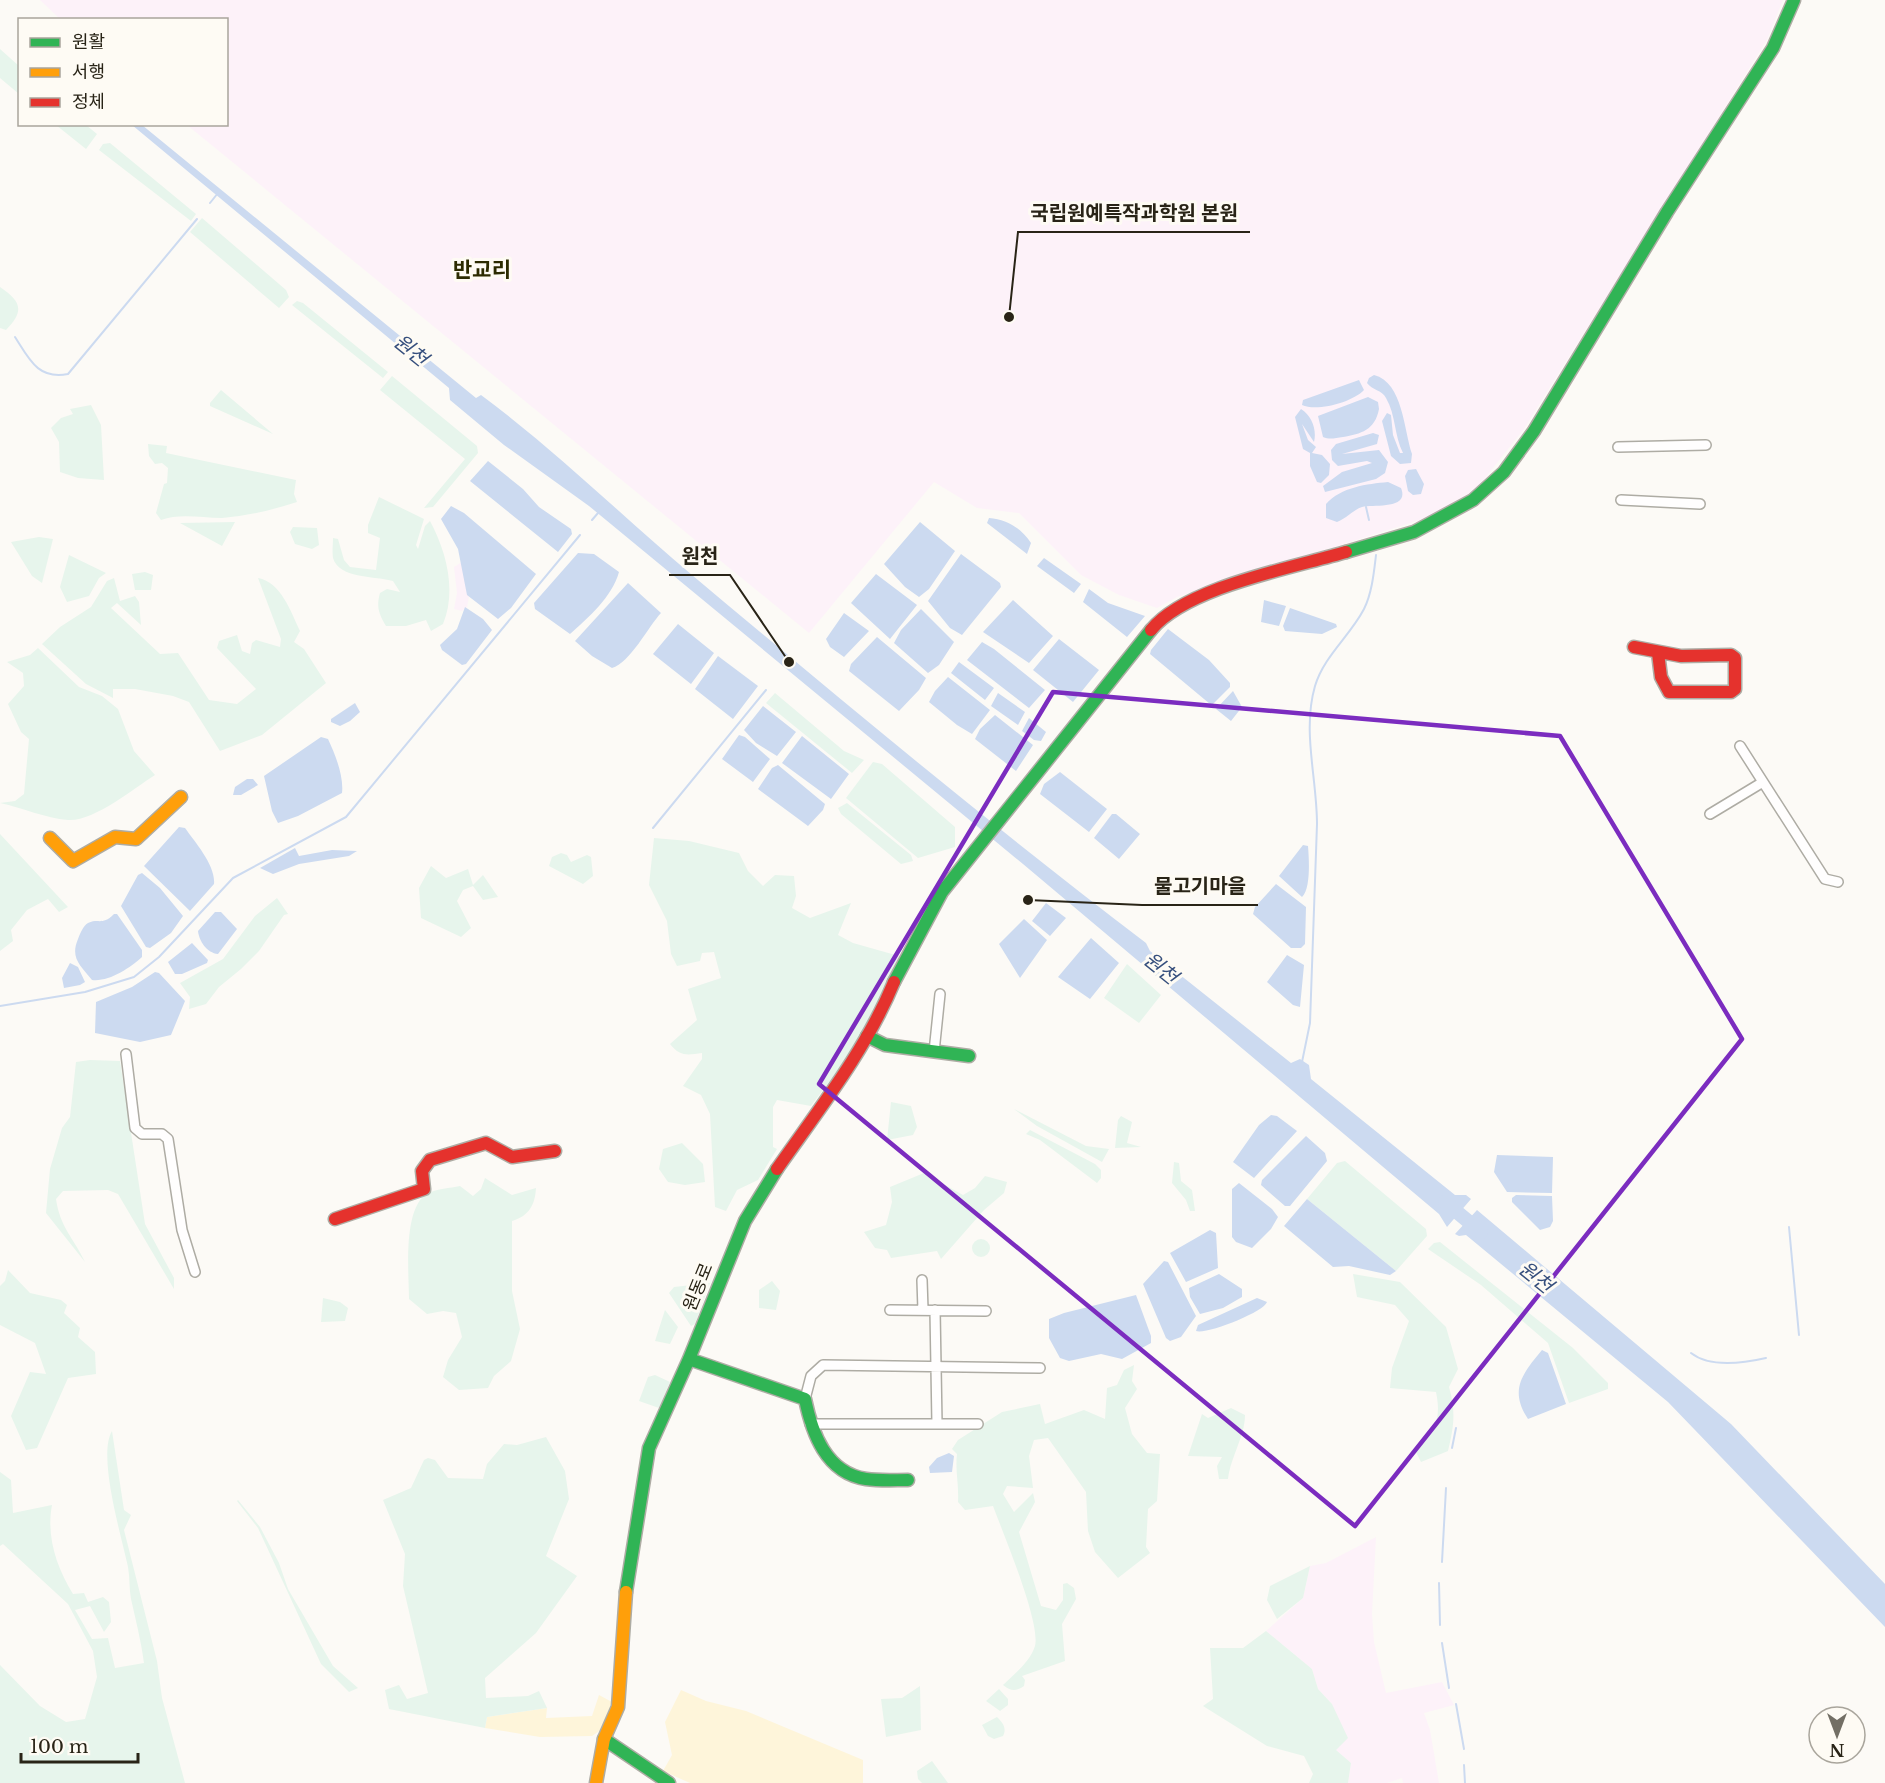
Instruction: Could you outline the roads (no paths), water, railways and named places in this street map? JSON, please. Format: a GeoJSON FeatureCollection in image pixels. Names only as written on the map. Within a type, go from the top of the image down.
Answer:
{"type":"FeatureCollection","features":[{"type":"Feature","properties":{"kind":"street","name":"원동로"},"geometry":{"type":"LineString","coordinates":[[596,1783],[604,1739],[618,1707],[624,1604],[649,1448],[689,1359],[745,1221],[765,1185],[867,1036],[924,921],[979,842],[1159,620],[1174,608],[1205,593],[1414,532],[1473,500],[1504,472],[1534,431],[1667,212],[1773,48],[1794,0]]}},
{"type":"Feature","properties":{"kind":"street"},"geometry":{"type":"LineString","coordinates":[[1618,447],[1706,446]]}},
{"type":"Feature","properties":{"kind":"street"},"geometry":{"type":"LineString","coordinates":[[1621,500],[1700,504]]}},
{"type":"Feature","properties":{"kind":"street"},"geometry":{"type":"LineString","coordinates":[[1634,647],[1681,656],[1731,654],[1735,658],[1735,689],[1731,692],[1669,692],[1660,678],[1658,653]]}},
{"type":"Feature","properties":{"kind":"street"},"geometry":{"type":"LineString","coordinates":[[1740,746],[1825,879],[1838,882]]}},
{"type":"Feature","properties":{"kind":"street"},"geometry":{"type":"LineString","coordinates":[[1710,814],[1763,782]]}},
{"type":"Feature","properties":{"kind":"street"},"geometry":{"type":"LineString","coordinates":[[50,838],[73,861],[115,837],[136,838],[181,796]]}},
{"type":"Feature","properties":{"kind":"street"},"geometry":{"type":"LineString","coordinates":[[934,1052],[940,994]]}},
{"type":"Feature","properties":{"kind":"street"},"geometry":{"type":"LineString","coordinates":[[867,1036],[885,1045],[969,1056]]}},
{"type":"Feature","properties":{"kind":"street"},"geometry":{"type":"LineString","coordinates":[[126,1054],[135,1128],[142,1134],[162,1134],[168,1139],[182,1230],[195,1272]]}},
{"type":"Feature","properties":{"kind":"street"},"geometry":{"type":"LineString","coordinates":[[335,1219],[424,1189],[422,1171],[430,1160],[486,1143],[512,1157],[555,1152]]}},
{"type":"Feature","properties":{"kind":"street"},"geometry":{"type":"LineString","coordinates":[[922,1280],[922,1310]]}},
{"type":"Feature","properties":{"kind":"street"},"geometry":{"type":"LineString","coordinates":[[890,1310],[986,1311]]}},
{"type":"Feature","properties":{"kind":"street"},"geometry":{"type":"LineString","coordinates":[[935,1310],[937,1424]]}},
{"type":"Feature","properties":{"kind":"street"},"geometry":{"type":"LineString","coordinates":[[689,1359],[805,1399]]}},
{"type":"Feature","properties":{"kind":"street"},"geometry":{"type":"LineString","coordinates":[[908,1480],[858,1478],[844,1471],[821,1450],[810,1424],[805,1399],[811,1376],[823,1365],[1040,1368]]}},
{"type":"Feature","properties":{"kind":"street"},"geometry":{"type":"LineString","coordinates":[[810,1424],[978,1424]]}},
{"type":"Feature","properties":{"kind":"street"},"geometry":{"type":"LineString","coordinates":[[604,1739],[621,1748],[640,1766],[669,1783]]}},
{"type":"Feature","properties":{"kind":"water"},"geometry":{"type":"Polygon","coordinates":[[[133,126],[143,126],[476,398],[481,395],[508,416],[562,460],[692,575],[917,762],[1146,943],[1150,951],[1291,1063],[1300,1059],[1309,1065],[1311,1079],[1455,1195],[1466,1195],[1471,1199],[1447,1227],[1439,1214],[1023,864],[589,506],[504,445],[450,400],[449,388],[133,126]]]}},
{"type":"Feature","properties":{"kind":"water"},"geometry":{"type":"Polygon","coordinates":[[[1374,375],[1384,379],[1397,397],[1412,454],[1411,463],[1400,464],[1391,456],[1382,421],[1387,413],[1391,415],[1393,435],[1400,453],[1403,453],[1392,411],[1386,398],[1367,383],[1374,375]]]}},
{"type":"Feature","properties":{"kind":"water"},"geometry":{"type":"Polygon","coordinates":[[[1359,380],[1364,390],[1344,402],[1316,407],[1302,405],[1303,400],[1359,380]]]}},
{"type":"Feature","properties":{"kind":"water"},"geometry":{"type":"Polygon","coordinates":[[[1368,397],[1378,402],[1379,409],[1371,426],[1350,436],[1323,437],[1318,416],[1368,397]]]}},
{"type":"Feature","properties":{"kind":"water"},"geometry":{"type":"Polygon","coordinates":[[[1301,409],[1311,419],[1314,428],[1314,442],[1302,424],[1308,440],[1316,447],[1312,453],[1322,455],[1330,464],[1329,475],[1321,483],[1317,482],[1310,466],[1310,453],[1303,449],[1295,417],[1301,409]]]}},
{"type":"Feature","properties":{"kind":"water"},"geometry":{"type":"Polygon","coordinates":[[[1373,433],[1379,435],[1377,444],[1342,454],[1379,450],[1388,462],[1385,473],[1376,479],[1325,492],[1323,486],[1342,472],[1372,463],[1367,461],[1338,466],[1332,460],[1331,450],[1336,444],[1373,433]]]}},
{"type":"Feature","properties":{"kind":"water"},"geometry":{"type":"Polygon","coordinates":[[[488,461],[523,489],[539,507],[571,529],[572,534],[558,552],[470,481],[488,461]]]}},
{"type":"Feature","properties":{"kind":"water"},"geometry":{"type":"Polygon","coordinates":[[[1416,469],[1424,484],[1421,494],[1413,495],[1408,491],[1405,476],[1408,470],[1416,469]]]}},
{"type":"Feature","properties":{"kind":"water"},"geometry":{"type":"Polygon","coordinates":[[[1388,482],[1401,488],[1402,495],[1396,503],[1362,507],[1337,522],[1326,518],[1326,504],[1332,498],[1363,485],[1388,482]]]}},
{"type":"Feature","properties":{"kind":"water"},"geometry":{"type":"Polygon","coordinates":[[[451,506],[464,513],[536,574],[511,608],[498,619],[467,595],[458,549],[441,519],[451,506]]]}},
{"type":"Feature","properties":{"kind":"water"},"geometry":{"type":"Polygon","coordinates":[[[989,518],[1008,523],[1023,533],[1031,543],[1027,554],[987,523],[989,518]]]}},
{"type":"Feature","properties":{"kind":"water"},"geometry":{"type":"Polygon","coordinates":[[[920,522],[955,551],[929,589],[919,597],[905,587],[884,564],[920,522]]]}},
{"type":"Feature","properties":{"kind":"water"},"geometry":{"type":"Polygon","coordinates":[[[578,553],[594,554],[619,572],[605,598],[592,614],[570,634],[535,609],[534,603],[578,553]]]}},
{"type":"Feature","properties":{"kind":"water"},"geometry":{"type":"Polygon","coordinates":[[[961,554],[1000,583],[1001,587],[962,635],[950,628],[928,601],[961,554]]]}},
{"type":"Feature","properties":{"kind":"water"},"geometry":{"type":"Polygon","coordinates":[[[1044,558],[1081,584],[1074,593],[1037,566],[1044,558]]]}},
{"type":"Feature","properties":{"kind":"water"},"geometry":{"type":"Polygon","coordinates":[[[876,574],[917,605],[890,639],[851,603],[876,574]]]}},
{"type":"Feature","properties":{"kind":"water"},"geometry":{"type":"Polygon","coordinates":[[[628,583],[661,613],[632,652],[619,665],[612,668],[592,656],[575,641],[628,583]]]}},
{"type":"Feature","properties":{"kind":"water"},"geometry":{"type":"Polygon","coordinates":[[[1089,589],[1108,603],[1145,616],[1127,637],[1083,602],[1089,589]]]}},
{"type":"Feature","properties":{"kind":"water"},"geometry":{"type":"Polygon","coordinates":[[[1013,600],[1053,636],[1029,663],[983,632],[1013,600]]]}},
{"type":"Feature","properties":{"kind":"water"},"geometry":{"type":"Polygon","coordinates":[[[1264,600],[1286,606],[1279,626],[1261,622],[1264,600]]]}},
{"type":"Feature","properties":{"kind":"water"},"geometry":{"type":"Polygon","coordinates":[[[465,607],[483,619],[492,630],[466,664],[462,665],[442,650],[440,645],[457,629],[465,607]]]}},
{"type":"Feature","properties":{"kind":"water"},"geometry":{"type":"Polygon","coordinates":[[[1290,608],[1336,624],[1337,627],[1322,634],[1285,631],[1283,626],[1290,608]]]}},
{"type":"Feature","properties":{"kind":"water"},"geometry":{"type":"Polygon","coordinates":[[[921,609],[954,642],[939,665],[928,673],[894,643],[901,630],[921,609]]]}},
{"type":"Feature","properties":{"kind":"water"},"geometry":{"type":"Polygon","coordinates":[[[844,613],[869,631],[844,657],[830,647],[826,639],[844,613]]]}},
{"type":"Feature","properties":{"kind":"water"},"geometry":{"type":"Polygon","coordinates":[[[678,624],[714,653],[691,684],[653,654],[678,624]]]}},
{"type":"Feature","properties":{"kind":"water"},"geometry":{"type":"Polygon","coordinates":[[[1168,629],[1209,660],[1230,683],[1230,687],[1213,704],[1210,704],[1150,654],[1168,629]]]}},
{"type":"Feature","properties":{"kind":"water"},"geometry":{"type":"Polygon","coordinates":[[[877,637],[926,678],[919,690],[899,711],[849,671],[851,664],[877,637]]]}},
{"type":"Feature","properties":{"kind":"water"},"geometry":{"type":"Polygon","coordinates":[[[1059,639],[1099,670],[1073,702],[1033,670],[1059,639]]]}},
{"type":"Feature","properties":{"kind":"water"},"geometry":{"type":"Polygon","coordinates":[[[982,642],[1045,690],[1029,708],[967,660],[982,642]]]}},
{"type":"Feature","properties":{"kind":"water"},"geometry":{"type":"Polygon","coordinates":[[[718,656],[758,686],[733,719],[695,689],[718,656]]]}},
{"type":"Feature","properties":{"kind":"water"},"geometry":{"type":"Polygon","coordinates":[[[959,662],[994,688],[985,700],[951,673],[959,662]]]}},
{"type":"Feature","properties":{"kind":"water"},"geometry":{"type":"Polygon","coordinates":[[[948,677],[990,710],[972,734],[929,702],[935,691],[948,677]]]}},
{"type":"Feature","properties":{"kind":"water"},"geometry":{"type":"Polygon","coordinates":[[[1233,691],[1242,707],[1231,721],[1216,709],[1233,691]]]}},
{"type":"Feature","properties":{"kind":"water"},"geometry":{"type":"Polygon","coordinates":[[[998,693],[1025,712],[1018,725],[991,706],[998,693]]]}},
{"type":"Feature","properties":{"kind":"water"},"geometry":{"type":"Polygon","coordinates":[[[355,703],[360,712],[350,721],[340,726],[331,722],[331,719],[355,703]]]}},
{"type":"Feature","properties":{"kind":"water"},"geometry":{"type":"Polygon","coordinates":[[[763,706],[796,732],[777,756],[756,743],[744,730],[763,706]]]}},
{"type":"Feature","properties":{"kind":"water"},"geometry":{"type":"Polygon","coordinates":[[[995,715],[1033,745],[1016,771],[975,739],[980,729],[995,715]]]}},
{"type":"Feature","properties":{"kind":"water"},"geometry":{"type":"Polygon","coordinates":[[[1029,718],[1046,732],[1041,741],[1034,740],[1022,731],[1029,718]]]}},
{"type":"Feature","properties":{"kind":"water"},"geometry":{"type":"Polygon","coordinates":[[[739,735],[745,737],[770,759],[753,782],[722,759],[739,735]]]}},
{"type":"Feature","properties":{"kind":"water"},"geometry":{"type":"Polygon","coordinates":[[[802,736],[849,774],[831,799],[782,763],[802,736]]]}},
{"type":"Feature","properties":{"kind":"water"},"geometry":{"type":"Polygon","coordinates":[[[321,737],[328,739],[336,758],[342,780],[342,793],[298,816],[278,823],[272,811],[264,776],[321,737]]]}},
{"type":"Feature","properties":{"kind":"water"},"geometry":{"type":"Polygon","coordinates":[[[778,765],[825,804],[823,810],[808,826],[758,789],[772,768],[778,765]]]}},
{"type":"Feature","properties":{"kind":"water"},"geometry":{"type":"Polygon","coordinates":[[[1060,772],[1107,809],[1089,832],[1040,794],[1044,784],[1060,772]]]}},
{"type":"Feature","properties":{"kind":"water"},"geometry":{"type":"Polygon","coordinates":[[[247,779],[253,779],[258,785],[241,795],[233,795],[235,787],[247,779]]]}},
{"type":"Feature","properties":{"kind":"water"},"geometry":{"type":"Polygon","coordinates":[[[1112,814],[1116,814],[1140,834],[1119,859],[1094,838],[1112,814]]]}},
{"type":"Feature","properties":{"kind":"water"},"geometry":{"type":"Polygon","coordinates":[[[179,827],[185,828],[199,847],[214,877],[214,884],[190,911],[144,866],[179,827]]]}},
{"type":"Feature","properties":{"kind":"water"},"geometry":{"type":"Polygon","coordinates":[[[1303,845],[1308,846],[1309,865],[1307,887],[1302,897],[1279,876],[1303,845]]]}},
{"type":"Feature","properties":{"kind":"water"},"geometry":{"type":"Polygon","coordinates":[[[295,848],[299,856],[332,850],[357,851],[349,856],[299,864],[273,874],[260,868],[295,848]]]}},
{"type":"Feature","properties":{"kind":"water"},"geometry":{"type":"Polygon","coordinates":[[[142,873],[160,888],[183,916],[171,933],[150,948],[146,947],[121,906],[138,875],[142,873]]]}},
{"type":"Feature","properties":{"kind":"water"},"geometry":{"type":"Polygon","coordinates":[[[1276,884],[1306,907],[1305,944],[1301,948],[1291,948],[1253,914],[1255,907],[1276,884]]]}},
{"type":"Feature","properties":{"kind":"water"},"geometry":{"type":"Polygon","coordinates":[[[1046,903],[1066,918],[1050,936],[1032,921],[1046,903]]]}},
{"type":"Feature","properties":{"kind":"water"},"geometry":{"type":"Polygon","coordinates":[[[215,912],[221,912],[237,929],[218,954],[204,946],[198,931],[215,912]]]}},
{"type":"Feature","properties":{"kind":"water"},"geometry":{"type":"Polygon","coordinates":[[[117,914],[142,950],[142,957],[112,977],[92,980],[76,956],[78,939],[88,923],[106,920],[117,914]]]}},
{"type":"Feature","properties":{"kind":"water"},"geometry":{"type":"Polygon","coordinates":[[[1024,919],[1047,940],[1020,978],[999,944],[1024,919]]]}},
{"type":"Feature","properties":{"kind":"water"},"geometry":{"type":"Polygon","coordinates":[[[1091,938],[1119,963],[1090,999],[1058,977],[1091,938]]]}},
{"type":"Feature","properties":{"kind":"water"},"geometry":{"type":"Polygon","coordinates":[[[192,943],[208,960],[207,963],[182,974],[175,974],[168,962],[192,943]]]}},
{"type":"Feature","properties":{"kind":"water"},"geometry":{"type":"Polygon","coordinates":[[[1287,955],[1304,965],[1300,1007],[1293,1005],[1267,982],[1287,955]]]}},
{"type":"Feature","properties":{"kind":"water"},"geometry":{"type":"Polygon","coordinates":[[[70,963],[78,967],[85,982],[64,988],[62,978],[70,963]]]}},
{"type":"Feature","properties":{"kind":"water"},"geometry":{"type":"Polygon","coordinates":[[[155,972],[159,973],[185,1001],[171,1035],[140,1042],[95,1033],[96,1002],[132,987],[155,972]]]}},
{"type":"Feature","properties":{"kind":"water"},"geometry":{"type":"Polygon","coordinates":[[[1271,1115],[1277,1116],[1297,1131],[1254,1178],[1233,1162],[1259,1125],[1271,1115]]]}},
{"type":"Feature","properties":{"kind":"water"},"geometry":{"type":"Polygon","coordinates":[[[1306,1136],[1325,1153],[1327,1161],[1290,1206],[1285,1206],[1261,1185],[1262,1180],[1306,1136]]]}},
{"type":"Feature","properties":{"kind":"water"},"geometry":{"type":"Polygon","coordinates":[[[1497,1155],[1553,1157],[1552,1193],[1507,1192],[1494,1172],[1497,1155]]]}},
{"type":"Feature","properties":{"kind":"water"},"geometry":{"type":"Polygon","coordinates":[[[1239,1183],[1272,1209],[1278,1217],[1271,1229],[1252,1248],[1236,1242],[1232,1237],[1232,1189],[1239,1183]]]}},
{"type":"Feature","properties":{"kind":"water"},"geometry":{"type":"Polygon","coordinates":[[[1516,1195],[1552,1196],[1553,1221],[1550,1227],[1540,1230],[1512,1202],[1512,1198],[1516,1195]]]}},
{"type":"Feature","properties":{"kind":"water"},"geometry":{"type":"Polygon","coordinates":[[[1307,1199],[1396,1271],[1390,1275],[1349,1266],[1333,1267],[1284,1226],[1307,1199]]]}},
{"type":"Feature","properties":{"kind":"water"},"geometry":{"type":"Polygon","coordinates":[[[1477,1210],[1731,1424],[1885,1584],[1885,1627],[1668,1402],[1466,1235],[1455,1234],[1477,1210]]]}},
{"type":"Feature","properties":{"kind":"water"},"geometry":{"type":"Polygon","coordinates":[[[1210,1230],[1216,1233],[1218,1268],[1186,1282],[1170,1253],[1210,1230]]]}},
{"type":"Feature","properties":{"kind":"water"},"geometry":{"type":"Polygon","coordinates":[[[1164,1261],[1168,1262],[1196,1316],[1181,1337],[1170,1341],[1166,1338],[1143,1284],[1164,1261]]]}},
{"type":"Feature","properties":{"kind":"water"},"geometry":{"type":"Polygon","coordinates":[[[1219,1274],[1242,1289],[1242,1297],[1223,1308],[1200,1314],[1190,1297],[1189,1288],[1219,1274]]]}},
{"type":"Feature","properties":{"kind":"water"},"geometry":{"type":"Polygon","coordinates":[[[1136,1295],[1151,1336],[1151,1343],[1122,1359],[1101,1354],[1069,1361],[1060,1358],[1049,1338],[1049,1319],[1136,1295]]]}},
{"type":"Feature","properties":{"kind":"water"},"geometry":{"type":"Polygon","coordinates":[[[1257,1298],[1267,1302],[1246,1317],[1211,1330],[1196,1331],[1198,1325],[1257,1298]]]}},
{"type":"Feature","properties":{"kind":"water"},"geometry":{"type":"Polygon","coordinates":[[[1542,1350],[1548,1353],[1566,1404],[1528,1419],[1519,1399],[1520,1383],[1542,1350]]]}},
{"type":"Feature","properties":{"kind":"water"},"geometry":{"type":"Polygon","coordinates":[[[949,1453],[954,1456],[952,1472],[930,1473],[929,1467],[937,1458],[949,1453]]]}},
{"type":"Feature","properties":{"kind":"waterway"},"geometry":{"type":"LineString","coordinates":[[210,203],[218,193]]}},
{"type":"Feature","properties":{"kind":"waterway"},"geometry":{"type":"LineString","coordinates":[[15,337],[30,360],[42,371],[49,374],[68,374],[197,219]]}},
{"type":"Feature","properties":{"kind":"waterway"},"geometry":{"type":"LineString","coordinates":[[1366,507],[1369,520]]}},
{"type":"Feature","properties":{"kind":"waterway"},"geometry":{"type":"LineString","coordinates":[[592,520],[598,513]]}},
{"type":"Feature","properties":{"kind":"waterway"},"geometry":{"type":"LineString","coordinates":[[0,1006],[85,992],[134,977],[159,957],[233,878],[346,817],[580,535]]}},
{"type":"Feature","properties":{"kind":"waterway"},"geometry":{"type":"LineString","coordinates":[[1302,1062],[1310,1023],[1317,824],[1310,737],[1311,703],[1324,665],[1367,603],[1376,555]]}},
{"type":"Feature","properties":{"kind":"waterway"},"geometry":{"type":"LineString","coordinates":[[653,828],[766,690]]}},
{"type":"Feature","properties":{"kind":"waterway","name":"원천"},"geometry":{"type":"LineString","coordinates":[[1445,1202],[1481,1232]]}},
{"type":"Feature","properties":{"kind":"waterway"},"geometry":{"type":"LineString","coordinates":[[1789,1227],[1799,1335]]}},
{"type":"Feature","properties":{"kind":"waterway"},"geometry":{"type":"LineString","coordinates":[[1691,1353],[1708,1361],[1727,1363],[1766,1358]]}},
{"type":"Feature","properties":{"kind":"waterway"},"geometry":{"type":"LineString","coordinates":[[1452,1448],[1456,1428]]}},
{"type":"Feature","properties":{"kind":"waterway"},"geometry":{"type":"LineString","coordinates":[[1442,1562],[1446,1488]]}},
{"type":"Feature","properties":{"kind":"waterway"},"geometry":{"type":"LineString","coordinates":[[1439,1583],[1440,1625]]}},
{"type":"Feature","properties":{"kind":"waterway"},"geometry":{"type":"LineString","coordinates":[[1442,1643],[1449,1688]]}},
{"type":"Feature","properties":{"kind":"waterway"},"geometry":{"type":"LineString","coordinates":[[1456,1704],[1464,1749]]}},
{"type":"Feature","properties":{"kind":"waterway"},"geometry":{"type":"LineString","coordinates":[[1464,1765],[1465,1783]]}},
{"type":"Feature","properties":{"kind":"place","name":"국립원예특작과학원 본원"},"geometry":{"type":"Point","coordinates":[1009,317]}},
{"type":"Feature","properties":{"kind":"place","name":"원천"},"geometry":{"type":"Point","coordinates":[789,662]}},
{"type":"Feature","properties":{"kind":"place","name":"물고기마을"},"geometry":{"type":"Point","coordinates":[1028,900]}},
{"type":"Feature","properties":{"kind":"district","name":"반교리"},"geometry":{"type":"Point","coordinates":[482,270]}}]}
